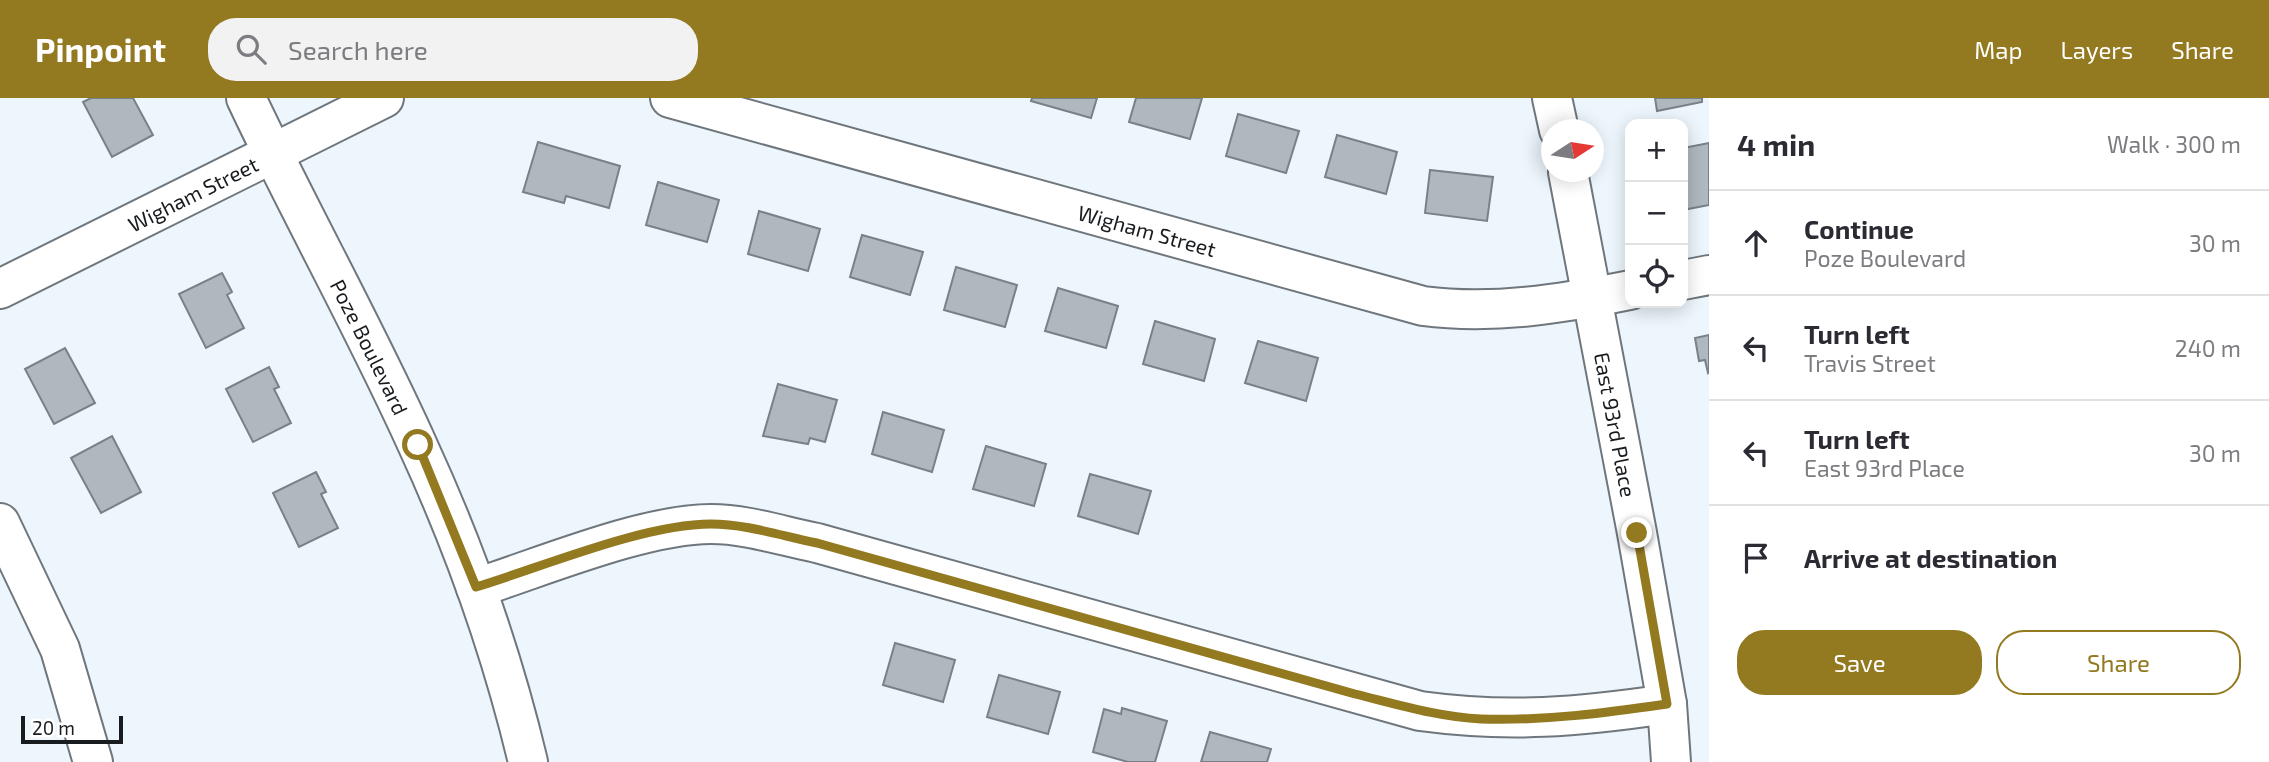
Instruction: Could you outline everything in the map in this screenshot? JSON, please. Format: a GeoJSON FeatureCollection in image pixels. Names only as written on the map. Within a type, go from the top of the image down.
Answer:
{"type":"FeatureCollection","features":[{"type":"Feature","properties":{"kind":"street","name":"Poze Boulevard"},"geometry":{"type":"LineString","coordinates":[[246,98],[418,445],[476,587],[513,701],[528,762]]}},
{"type":"Feature","properties":{"kind":"street","name":"Wigham Street"},"geometry":{"type":"LineString","coordinates":[[0,289],[384,98]]}},
{"type":"Feature","properties":{"kind":"street","name":"Wigham Street"},"geometry":{"type":"LineString","coordinates":[[670,98],[1423,306],[1463,311],[1498,311],[1612,294]]}},
{"type":"Feature","properties":{"kind":"street"},"geometry":{"type":"LineString","coordinates":[[1552,98],[1557,119]]}},
{"type":"Feature","properties":{"kind":"street","name":"East 93rd Place"},"geometry":{"type":"LineString","coordinates":[[1571,182],[1612,294],[1667,704],[1671,762]]}},
{"type":"Feature","properties":{"kind":"street"},"geometry":{"type":"LineString","coordinates":[[1688,279],[1709,275]]}},
{"type":"Feature","properties":{"kind":"street"},"geometry":{"type":"LineString","coordinates":[[0,523],[60,649],[93,762]]}},
{"type":"Feature","properties":{"kind":"street"},"geometry":{"type":"LineString","coordinates":[[476,587],[632,538],[687,525],[738,526],[817,543],[1420,710],[1479,719],[1585,716],[1667,704]]}},
{"type":"Feature","properties":{"kind":"building"},"geometry":{"type":"Polygon","coordinates":[[[91,98],[133,98],[153,135],[112,157],[83,102],[91,98]]]}},
{"type":"Feature","properties":{"kind":"building"},"geometry":{"type":"Polygon","coordinates":[[[1032,98],[1097,98],[1091,118],[1031,101],[1032,98]]]}},
{"type":"Feature","properties":{"kind":"building"},"geometry":{"type":"Polygon","coordinates":[[[1136,98],[1202,98],[1190,139],[1129,122],[1136,98]]]}},
{"type":"Feature","properties":{"kind":"building"},"geometry":{"type":"Polygon","coordinates":[[[1655,98],[1702,98],[1702,102],[1657,111],[1655,98]]]}},
{"type":"Feature","properties":{"kind":"building"},"geometry":{"type":"Polygon","coordinates":[[[1238,114],[1299,131],[1286,173],[1226,156],[1238,114]]]}},
{"type":"Feature","properties":{"kind":"building"},"geometry":{"type":"Polygon","coordinates":[[[1337,135],[1397,152],[1386,194],[1325,177],[1337,135]]]}},
{"type":"Feature","properties":{"kind":"building"},"geometry":{"type":"Polygon","coordinates":[[[538,142],[620,166],[609,208],[566,196],[564,203],[523,192],[538,142]]]}},
{"type":"Feature","properties":{"kind":"building"},"geometry":{"type":"Polygon","coordinates":[[[1709,143],[1709,205],[1688,209],[1688,182],[1688,147],[1709,143]]]}},
{"type":"Feature","properties":{"kind":"building"},"geometry":{"type":"Polygon","coordinates":[[[1430,170],[1493,177],[1487,221],[1425,213],[1430,170]]]}},
{"type":"Feature","properties":{"kind":"building"},"geometry":{"type":"Polygon","coordinates":[[[658,182],[719,200],[707,242],[646,225],[658,182]]]}},
{"type":"Feature","properties":{"kind":"building"},"geometry":{"type":"Polygon","coordinates":[[[759,211],[820,229],[808,271],[748,254],[759,211]]]}},
{"type":"Feature","properties":{"kind":"building"},"geometry":{"type":"Polygon","coordinates":[[[862,235],[923,252],[910,295],[850,277],[862,235]]]}},
{"type":"Feature","properties":{"kind":"building"},"geometry":{"type":"Polygon","coordinates":[[[956,267],[1017,285],[1005,327],[944,310],[956,267]]]}},
{"type":"Feature","properties":{"kind":"building"},"geometry":{"type":"Polygon","coordinates":[[[222,273],[232,292],[227,295],[244,328],[206,348],[179,294],[222,273]]]}},
{"type":"Feature","properties":{"kind":"building"},"geometry":{"type":"Polygon","coordinates":[[[1058,288],[1118,306],[1106,348],[1045,331],[1058,288]]]}},
{"type":"Feature","properties":{"kind":"building"},"geometry":{"type":"Polygon","coordinates":[[[1155,321],[1215,339],[1204,381],[1143,364],[1155,321]]]}},
{"type":"Feature","properties":{"kind":"building"},"geometry":{"type":"Polygon","coordinates":[[[1709,335],[1708,373],[1705,360],[1699,361],[1695,338],[1709,335]]]}},
{"type":"Feature","properties":{"kind":"building"},"geometry":{"type":"Polygon","coordinates":[[[1258,341],[1318,358],[1306,401],[1245,383],[1258,341]]]}},
{"type":"Feature","properties":{"kind":"building"},"geometry":{"type":"Polygon","coordinates":[[[65,348],[95,403],[54,424],[25,369],[65,348]]]}},
{"type":"Feature","properties":{"kind":"building"},"geometry":{"type":"Polygon","coordinates":[[[269,367],[279,387],[274,389],[291,423],[253,442],[226,389],[269,367]]]}},
{"type":"Feature","properties":{"kind":"building"},"geometry":{"type":"Polygon","coordinates":[[[778,384],[837,400],[825,442],[810,438],[808,444],[763,436],[778,384]]]}},
{"type":"Feature","properties":{"kind":"building"},"geometry":{"type":"Polygon","coordinates":[[[883,412],[944,430],[932,472],[872,454],[883,412]]]}},
{"type":"Feature","properties":{"kind":"building"},"geometry":{"type":"Polygon","coordinates":[[[112,436],[141,492],[101,513],[71,458],[112,436]]]}},
{"type":"Feature","properties":{"kind":"building"},"geometry":{"type":"Polygon","coordinates":[[[986,446],[1046,464],[1034,506],[973,489],[986,446]]]}},
{"type":"Feature","properties":{"kind":"building"},"geometry":{"type":"Polygon","coordinates":[[[316,472],[326,492],[321,494],[338,528],[299,547],[273,493],[316,472]]]}},
{"type":"Feature","properties":{"kind":"building"},"geometry":{"type":"Polygon","coordinates":[[[1090,474],[1151,491],[1138,534],[1078,516],[1090,474]]]}},
{"type":"Feature","properties":{"kind":"building"},"geometry":{"type":"Polygon","coordinates":[[[895,643],[955,660],[943,702],[883,685],[895,643]]]}},
{"type":"Feature","properties":{"kind":"building"},"geometry":{"type":"Polygon","coordinates":[[[999,675],[1060,692],[1048,734],[987,717],[999,675]]]}},
{"type":"Feature","properties":{"kind":"building"},"geometry":{"type":"Polygon","coordinates":[[[1122,708],[1167,721],[1155,762],[1128,762],[1093,752],[1104,709],[1121,714],[1122,708]]]}},
{"type":"Feature","properties":{"kind":"building"},"geometry":{"type":"Polygon","coordinates":[[[1210,732],[1271,749],[1267,762],[1201,762],[1210,732]]]}},
{"type":"Feature","properties":{"kind":"route"},"geometry":{"type":"LineString","coordinates":[[418,445],[476,587],[632,538],[687,525],[738,526],[817,543],[1355,694],[1420,710],[1479,719],[1585,716],[1667,704],[1637,533]]}}]}
